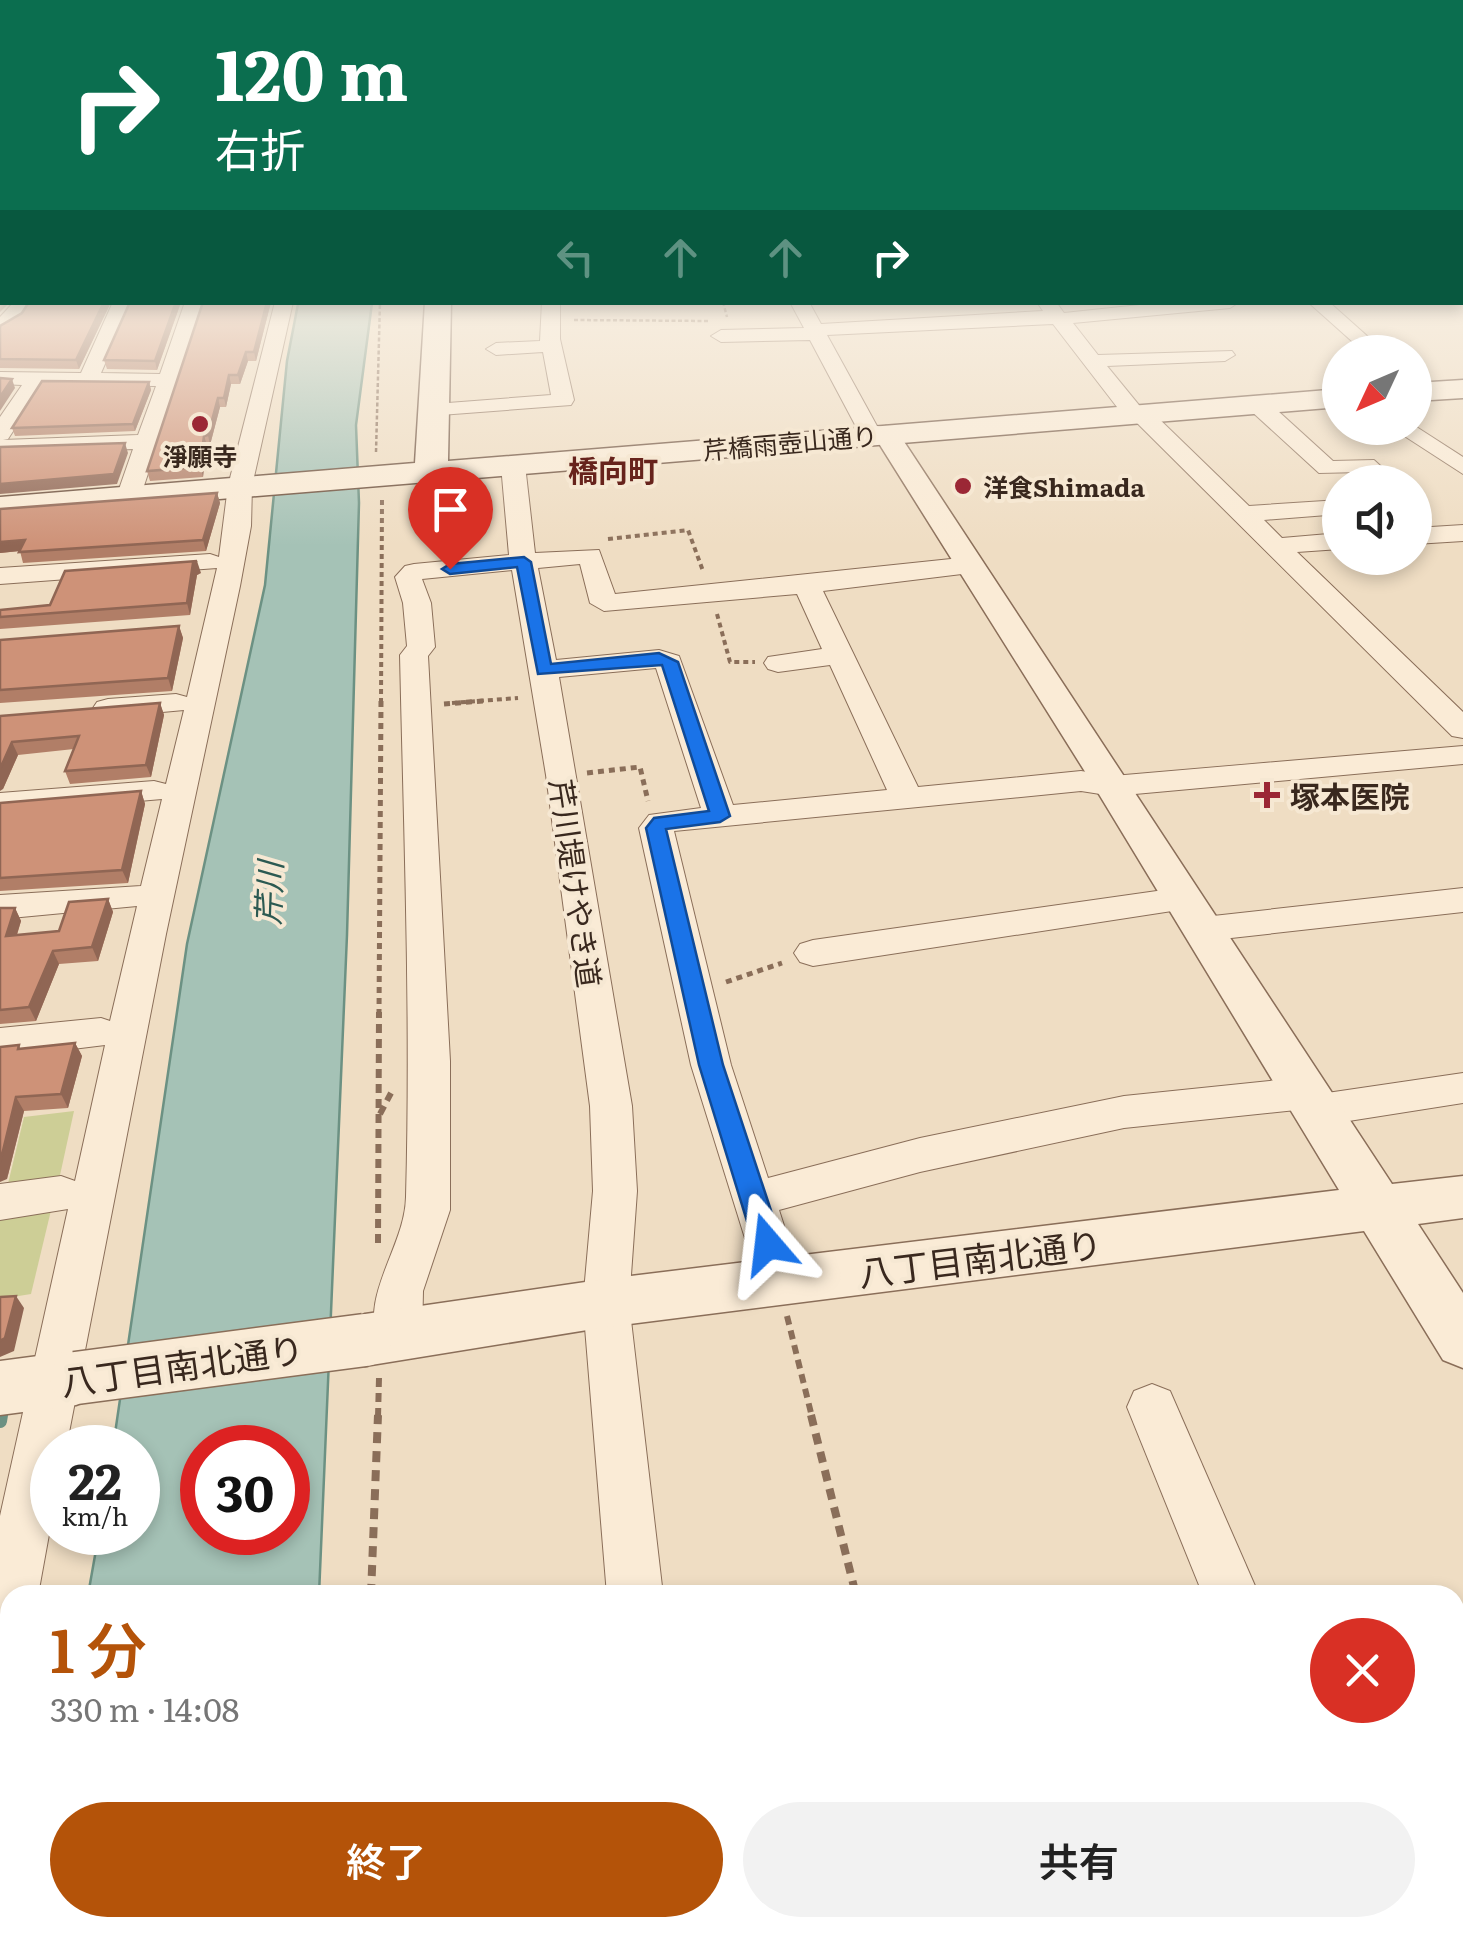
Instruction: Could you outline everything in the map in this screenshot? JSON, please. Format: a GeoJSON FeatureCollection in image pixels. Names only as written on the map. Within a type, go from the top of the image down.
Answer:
{"type":"FeatureCollection","features":[{"type":"Feature","properties":{"kind":"main road"},"geometry":{"type":"LineString","coordinates":[[431,471],[436,365]]}},
{"type":"Feature","properties":{"kind":"main road"},"geometry":{"type":"LineString","coordinates":[[1432,389],[1463,389]]}},
{"type":"Feature","properties":{"kind":"main road","name":"芹橋雨壺山通り"},"geometry":{"type":"LineString","coordinates":[[0,507],[378,472],[431,471],[1322,400]]}},
{"type":"Feature","properties":{"kind":"street"},"geometry":{"type":"LineString","coordinates":[[88,380],[95,365]]}},
{"type":"Feature","properties":{"kind":"street"},"geometry":{"type":"LineString","coordinates":[[129,495],[172,365]]}},
{"type":"Feature","properties":{"kind":"street"},"geometry":{"type":"LineString","coordinates":[[12,1585],[43,1383],[250,485],[272,365]]}},
{"type":"Feature","properties":{"kind":"street"},"geometry":{"type":"LineString","coordinates":[[434,411],[560,402],[563,400],[556,365]]}},
{"type":"Feature","properties":{"kind":"street"},"geometry":{"type":"LineString","coordinates":[[834,365],[870,430],[886,434],[1114,786],[1463,1342]]}},
{"type":"Feature","properties":{"kind":"street"},"geometry":{"type":"LineString","coordinates":[[1094,365],[1135,414],[1145,418],[1463,729]]}},
{"type":"Feature","properties":{"kind":"street"},"geometry":{"type":"LineString","coordinates":[[0,378],[167,380]]}},
{"type":"Feature","properties":{"kind":"street"},"geometry":{"type":"LineString","coordinates":[[0,434],[36,379]]}},
{"type":"Feature","properties":{"kind":"street"},"geometry":{"type":"LineString","coordinates":[[1258,405],[1324,465]]}},
{"type":"Feature","properties":{"kind":"street"},"geometry":{"type":"LineString","coordinates":[[0,447],[144,442]]}},
{"type":"Feature","properties":{"kind":"street"},"geometry":{"type":"LineString","coordinates":[[1429,445],[1463,467]]}},
{"type":"Feature","properties":{"kind":"street","name":"芹川堤けやき道"},"geometry":{"type":"LineString","coordinates":[[512,464],[524,562],[562,775],[615,1160],[606,1303],[634,1585]]}},
{"type":"Feature","properties":{"kind":"street"},"geometry":{"type":"LineString","coordinates":[[1244,514],[1322,508]]}},
{"type":"Feature","properties":{"kind":"street"},"geometry":{"type":"LineString","coordinates":[[1432,535],[1463,533]]}},
{"type":"Feature","properties":{"kind":"street"},"geometry":{"type":"LineString","coordinates":[[1276,546],[1322,543]]}},
{"type":"Feature","properties":{"kind":"street"},"geometry":{"type":"LineString","coordinates":[[381,1345],[428,1210],[430,1061],[414,655],[421,647],[408,577],[414,572],[590,554],[604,602],[970,564]]}},
{"type":"Feature","properties":{"kind":"street"},"geometry":{"type":"LineString","coordinates":[[0,576],[210,562]]}},
{"type":"Feature","properties":{"kind":"street"},"geometry":{"type":"LineString","coordinates":[[806,584],[908,797]]}},
{"type":"Feature","properties":{"kind":"street"},"geometry":{"type":"LineString","coordinates":[[778,663],[840,656]]}},
{"type":"Feature","properties":{"kind":"street"},"geometry":{"type":"LineString","coordinates":[[546,682],[659,658],[669,662],[720,816]]}},
{"type":"Feature","properties":{"kind":"street"},"geometry":{"type":"LineString","coordinates":[[78,710],[176,703]]}},
{"type":"Feature","properties":{"kind":"street"},"geometry":{"type":"LineString","coordinates":[[779,1282],[726,1117],[656,828],[720,816],[1080,781],[1114,786],[1463,754]]}},
{"type":"Feature","properties":{"kind":"street"},"geometry":{"type":"LineString","coordinates":[[0,803],[154,791]]}},
{"type":"Feature","properties":{"kind":"street"},"geometry":{"type":"LineString","coordinates":[[0,907],[133,895]]}},
{"type":"Feature","properties":{"kind":"street"},"geometry":{"type":"LineString","coordinates":[[813,954],[1195,914],[1463,900]]}},
{"type":"Feature","properties":{"kind":"street"},"geometry":{"type":"LineString","coordinates":[[0,1043],[101,1032]]}},
{"type":"Feature","properties":{"kind":"street"},"geometry":{"type":"LineString","coordinates":[[755,1199],[920,1155],[1124,1112],[1463,1088]]}},
{"type":"Feature","properties":{"kind":"street"},"geometry":{"type":"LineString","coordinates":[[0,1202],[61,1194]]}},
{"type":"Feature","properties":{"kind":"street","name":"八丁目南北通り"},"geometry":{"type":"LineString","coordinates":[[43,1383],[381,1345],[606,1303],[1463,1197]]}},
{"type":"Feature","properties":{"kind":"street"},"geometry":{"type":"LineString","coordinates":[[1152,1407],[1227,1585]]}},
{"type":"Feature","properties":{"kind":"path"},"geometry":{"type":"LineString","coordinates":[[378,1252],[379,365]]}},
{"type":"Feature","properties":{"kind":"path"},"geometry":{"type":"LineString","coordinates":[[416,707],[546,682]]}},
{"type":"Feature","properties":{"kind":"path"},"geometry":{"type":"LineString","coordinates":[[562,775],[640,766],[653,822],[659,826]]}},
{"type":"Feature","properties":{"kind":"path"},"geometry":{"type":"LineString","coordinates":[[695,994],[813,954]]}},
{"type":"Feature","properties":{"kind":"path"},"geometry":{"type":"LineString","coordinates":[[779,1282],[854,1585]]}},
{"type":"Feature","properties":{"kind":"path"},"geometry":{"type":"LineString","coordinates":[[371,1585],[381,1345]]}},
{"type":"Feature","properties":{"kind":"green space"},"geometry":{"type":"Polygon","coordinates":[[[74,1111],[57,1189],[6,1192],[24,1117],[74,1111]]]}},
{"type":"Feature","properties":{"kind":"green space"},"geometry":{"type":"Polygon","coordinates":[[[53,1202],[31,1294],[0,1299],[0,1207],[53,1202]]]}},
{"type":"Feature","properties":{"kind":"water","name":"芹川"},"geometry":{"type":"Polygon","coordinates":[[[287,365],[364,365],[356,425],[359,503],[347,935],[319,1585],[90,1585],[95,1555],[160,1555],[160,1425],[116,1425],[187,944],[265,585],[287,365]]]}},
{"type":"Feature","properties":{"kind":"building"},"geometry":{"type":"Polygon","coordinates":[[[182,365],[241,365],[238,375],[229,375],[224,398],[218,398],[208,435],[204,436],[200,467],[147,471],[182,365]]]}},
{"type":"Feature","properties":{"kind":"building"},"geometry":{"type":"Polygon","coordinates":[[[0,378],[12,379],[0,397],[0,378]]]}},
{"type":"Feature","properties":{"kind":"building"},"geometry":{"type":"Polygon","coordinates":[[[42,381],[149,382],[133,424],[12,428],[42,381]]]}},
{"type":"Feature","properties":{"kind":"building"},"geometry":{"type":"Polygon","coordinates":[[[125,443],[114,474],[0,484],[0,447],[125,443]]]}},
{"type":"Feature","properties":{"kind":"building"},"geometry":{"type":"Polygon","coordinates":[[[217,493],[203,540],[19,552],[25,540],[0,542],[0,509],[217,493]]]}},
{"type":"Feature","properties":{"kind":"building"},"geometry":{"type":"Polygon","coordinates":[[[197,561],[193,563],[187,603],[0,617],[0,610],[50,605],[65,571],[197,561]]]}},
{"type":"Feature","properties":{"kind":"building"},"geometry":{"type":"Polygon","coordinates":[[[179,626],[168,678],[0,690],[0,640],[179,626]]]}},
{"type":"Feature","properties":{"kind":"building"},"geometry":{"type":"Polygon","coordinates":[[[160,703],[146,765],[65,771],[79,736],[12,742],[0,769],[0,716],[160,703]]]}},
{"type":"Feature","properties":{"kind":"building"},"geometry":{"type":"Polygon","coordinates":[[[141,791],[122,870],[0,878],[0,803],[141,791]]]}},
{"type":"Feature","properties":{"kind":"building"},"geometry":{"type":"Polygon","coordinates":[[[108,899],[92,947],[53,951],[29,1007],[0,1010],[0,908],[15,908],[6,936],[59,931],[69,902],[108,899]]]}},
{"type":"Feature","properties":{"kind":"building"},"geometry":{"type":"Polygon","coordinates":[[[75,1043],[61,1094],[16,1097],[0,1163],[0,1047],[75,1043]]]}},
{"type":"Feature","properties":{"kind":"building"},"geometry":{"type":"Polygon","coordinates":[[[16,1296],[5,1338],[0,1341],[0,1297],[16,1296]]]}},
{"type":"Feature","properties":{"kind":"waterway"},"geometry":{"type":"LineString","coordinates":[[1,1417],[3,1406]]}},
{"type":"Feature","properties":{"kind":"waterway"},"geometry":{"type":"LineString","coordinates":[[0,1421],[1,1415]]}},
{"type":"Feature","properties":{"kind":"place","name":"淨願寺"},"geometry":{"type":"Point","coordinates":[200,424]}},
{"type":"Feature","properties":{"kind":"place","name":"洋食Shimada"},"geometry":{"type":"Point","coordinates":[963,486]}},
{"type":"Feature","properties":{"kind":"place","name":"塚本医院"},"geometry":{"type":"Point","coordinates":[1267,795]}},
{"type":"Feature","properties":{"kind":"district","name":"橋向町"},"geometry":{"type":"Point","coordinates":[613,469]}},
{"type":"Feature","properties":{"kind":"route"},"geometry":{"type":"LineString","coordinates":[[450,569],[524,562],[544,670],[659,658],[669,662],[720,816],[661,822],[656,828],[711,1065],[768,1244]]}}]}
